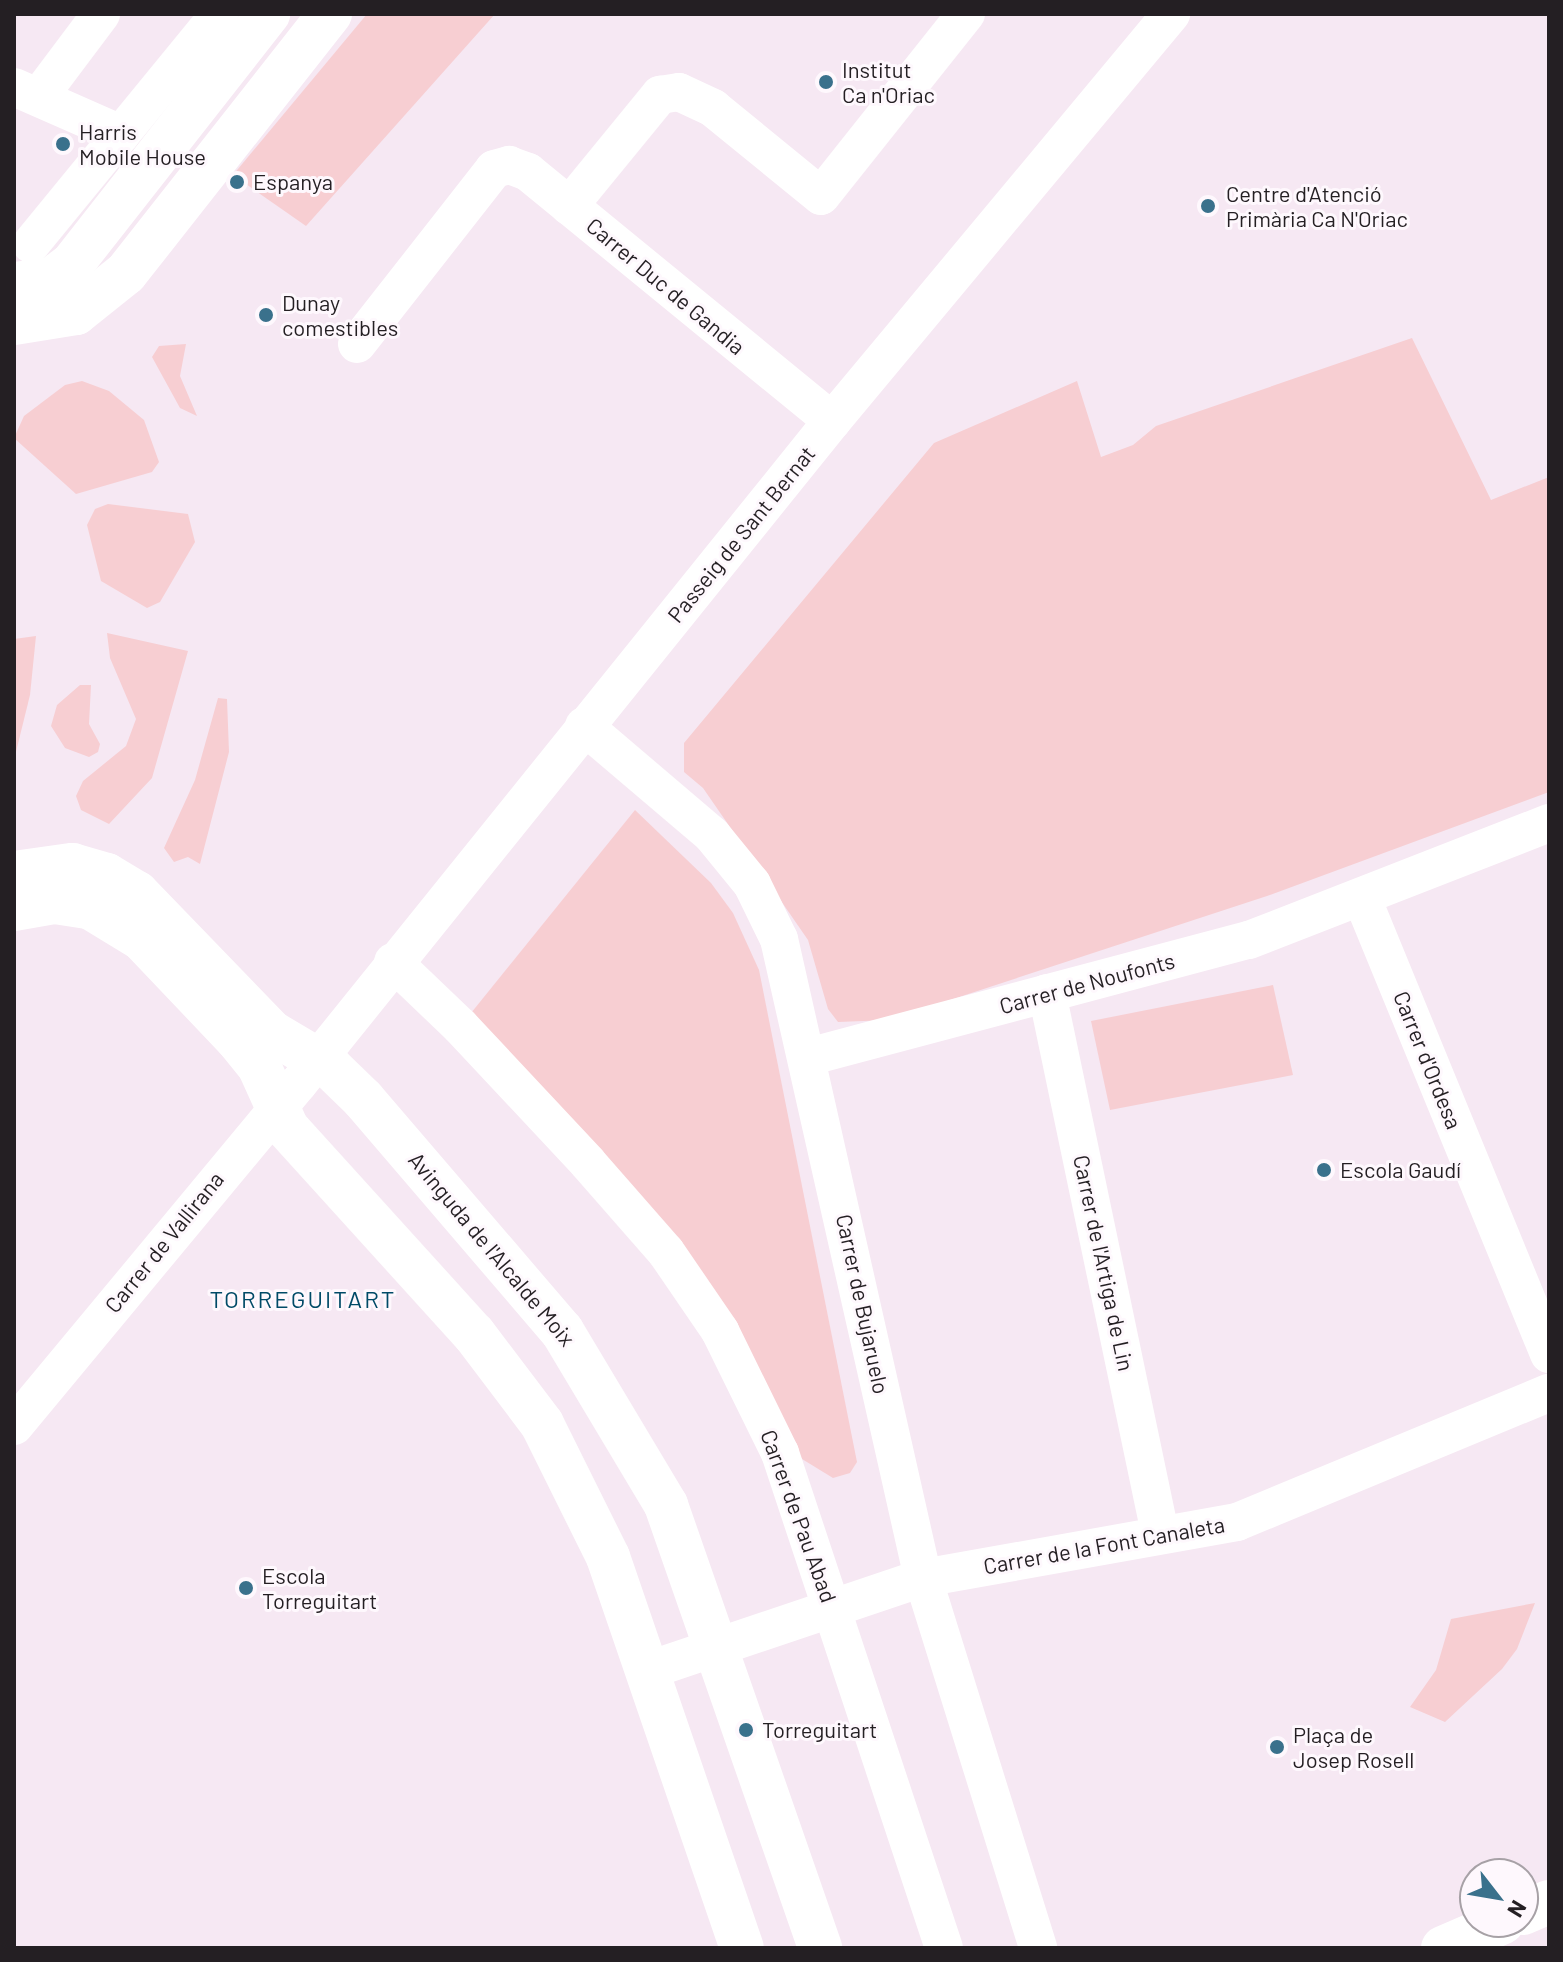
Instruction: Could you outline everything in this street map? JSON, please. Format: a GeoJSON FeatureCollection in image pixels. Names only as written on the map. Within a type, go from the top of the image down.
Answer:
{"type":"FeatureCollection","features":[{"type":"Feature","properties":{"kind":"main road"},"geometry":{"type":"LineString","coordinates":[[14,284],[52,279],[72,264],[268,14]]}},
{"type":"Feature","properties":{"kind":"main road"},"geometry":{"type":"LineString","coordinates":[[14,323],[44,322],[76,313],[126,273],[330,14]]}},
{"type":"Feature","properties":{"kind":"main road","name":"Avinguda de l'Alcalde Moix"},"geometry":{"type":"LineString","coordinates":[[16,896],[72,865],[123,884],[148,903],[271,1032],[341,1076],[387,1123],[562,1331],[666,1505],[718,1645],[820,1948]]}},
{"type":"Feature","properties":{"kind":"main road","name":"Avinguda de l'Alcalde Moix"},"geometry":{"type":"LineString","coordinates":[[16,896],[73,904],[125,925],[237,1039],[259,1066],[276,1110],[474,1334],[542,1424],[608,1557],[742,1948]]}},
{"type":"Feature","properties":{"kind":"main road"},"geometry":{"type":"LineString","coordinates":[[1443,1948],[1466,1938]]}},
{"type":"Feature","properties":{"kind":"street"},"geometry":{"type":"LineString","coordinates":[[101,14],[27,91],[121,134]]}},
{"type":"Feature","properties":{"kind":"street"},"geometry":{"type":"LineString","coordinates":[[31,244],[219,14]]}},
{"type":"Feature","properties":{"kind":"street"},"geometry":{"type":"LineString","coordinates":[[569,206],[660,95],[679,92],[713,108],[821,196],[966,14]]}},
{"type":"Feature","properties":{"kind":"street","name":"Passeig de Sant Bernat"},"geometry":{"type":"LineString","coordinates":[[318,1059],[393,962],[832,421],[1171,14]]}},
{"type":"Feature","properties":{"kind":"street","name":"Carrer Duc de Gandia"},"geometry":{"type":"LineString","coordinates":[[357,344],[494,169],[509,165],[528,172],[832,421]]}},
{"type":"Feature","properties":{"kind":"street","name":"Carrer de Bujaruelo"},"geometry":{"type":"LineString","coordinates":[[584,726],[712,835],[752,884],[779,939],[923,1578],[1038,1948]]}},
{"type":"Feature","properties":{"kind":"street","name":"Carrer de Noufonts"},"geometry":{"type":"LineString","coordinates":[[808,1057],[1249,940],[1549,823]]}},
{"type":"Feature","properties":{"kind":"street","name":"Carrer d'Ordesa"},"geometry":{"type":"LineString","coordinates":[[1362,898],[1549,1354]]}},
{"type":"Feature","properties":{"kind":"street","name":"Carrer de Pau Abad"},"geometry":{"type":"LineString","coordinates":[[393,962],[588,1163],[666,1252],[720,1331],[780,1453],[944,1948]]}},
{"type":"Feature","properties":{"kind":"street","name":"Carrer de l'Artiga de Lin"},"geometry":{"type":"LineString","coordinates":[[1047,993],[1160,1533]]}},
{"type":"Feature","properties":{"kind":"street","name":"Carrer de Vallirana"},"geometry":{"type":"LineString","coordinates":[[14,1426],[318,1059]]}},
{"type":"Feature","properties":{"kind":"street","name":"Carrer de la Font Canaleta"},"geometry":{"type":"LineString","coordinates":[[649,1670],[923,1578],[1160,1533],[1237,1522],[1549,1393]]}},
{"type":"Feature","properties":{"kind":"shaded area"},"geometry":{"type":"Polygon","coordinates":[[[367,14],[495,14],[306,226],[233,175],[367,14]]]}},
{"type":"Feature","properties":{"kind":"shaded area"},"geometry":{"type":"Polygon","coordinates":[[[1412,338],[1491,500],[1549,477],[1549,792],[1267,896],[889,1020],[838,1022],[828,1009],[808,940],[703,788],[684,772],[684,743],[934,443],[1077,381],[1101,457],[1133,445],[1156,426],[1412,338]]]}},
{"type":"Feature","properties":{"kind":"shaded area"},"geometry":{"type":"Polygon","coordinates":[[[186,344],[180,376],[197,416],[180,408],[152,357],[159,346],[186,344]]]}},
{"type":"Feature","properties":{"kind":"shaded area"},"geometry":{"type":"Polygon","coordinates":[[[82,381],[109,391],[144,420],[159,462],[152,472],[76,494],[14,438],[24,416],[65,385],[82,381]]]}},
{"type":"Feature","properties":{"kind":"shaded area"},"geometry":{"type":"Polygon","coordinates":[[[108,504],[188,514],[195,542],[160,602],[147,608],[101,581],[87,525],[95,509],[108,504]]]}},
{"type":"Feature","properties":{"kind":"shaded area"},"geometry":{"type":"Polygon","coordinates":[[[107,633],[188,651],[152,778],[109,824],[81,810],[76,796],[83,781],[126,746],[136,719],[110,658],[107,633]]]}},
{"type":"Feature","properties":{"kind":"shaded area"},"geometry":{"type":"Polygon","coordinates":[[[36,636],[30,695],[14,760],[14,639],[36,636]]]}},
{"type":"Feature","properties":{"kind":"shaded area"},"geometry":{"type":"Polygon","coordinates":[[[80,685],[91,685],[89,724],[100,744],[98,752],[89,757],[65,748],[51,726],[57,705],[80,685]]]}},
{"type":"Feature","properties":{"kind":"shaded area"},"geometry":{"type":"Polygon","coordinates":[[[218,698],[227,699],[229,752],[200,864],[188,857],[174,862],[164,848],[195,780],[218,698]]]}},
{"type":"Feature","properties":{"kind":"shaded area"},"geometry":{"type":"Polygon","coordinates":[[[635,810],[711,883],[733,913],[759,970],[857,1462],[850,1473],[833,1478],[802,1459],[467,1018],[635,810]]]}},
{"type":"Feature","properties":{"kind":"shaded area"},"geometry":{"type":"Polygon","coordinates":[[[1273,985],[1293,1075],[1110,1110],[1091,1021],[1273,985]]]}},
{"type":"Feature","properties":{"kind":"shaded area"},"geometry":{"type":"Polygon","coordinates":[[[1535,1603],[1517,1649],[1502,1669],[1445,1722],[1410,1707],[1436,1670],[1451,1619],[1535,1603]]]}},
{"type":"Feature","properties":{"kind":"place","name":"Institut Ca n'Oriac"},"geometry":{"type":"Point","coordinates":[826,82]}},
{"type":"Feature","properties":{"kind":"place","name":"Harris Mobile House"},"geometry":{"type":"Point","coordinates":[63,144]}},
{"type":"Feature","properties":{"kind":"place","name":"Espanya"},"geometry":{"type":"Point","coordinates":[237,182]}},
{"type":"Feature","properties":{"kind":"place","name":"Centre d'Atenció Primària Ca N'Oriac"},"geometry":{"type":"Point","coordinates":[1208,206]}},
{"type":"Feature","properties":{"kind":"place","name":"Dunay comestibles"},"geometry":{"type":"Point","coordinates":[266,315]}},
{"type":"Feature","properties":{"kind":"place","name":"Escola Gaudí"},"geometry":{"type":"Point","coordinates":[1324,1170]}},
{"type":"Feature","properties":{"kind":"place","name":"Escola Torreguitart"},"geometry":{"type":"Point","coordinates":[246,1588]}},
{"type":"Feature","properties":{"kind":"place","name":"Torreguitart"},"geometry":{"type":"Point","coordinates":[746,1730]}},
{"type":"Feature","properties":{"kind":"place","name":"Plaça de Josep Rosell"},"geometry":{"type":"Point","coordinates":[1277,1747]}},
{"type":"Feature","properties":{"kind":"district","name":"TORREGUITART"},"geometry":{"type":"Point","coordinates":[303,1299]}}]}
